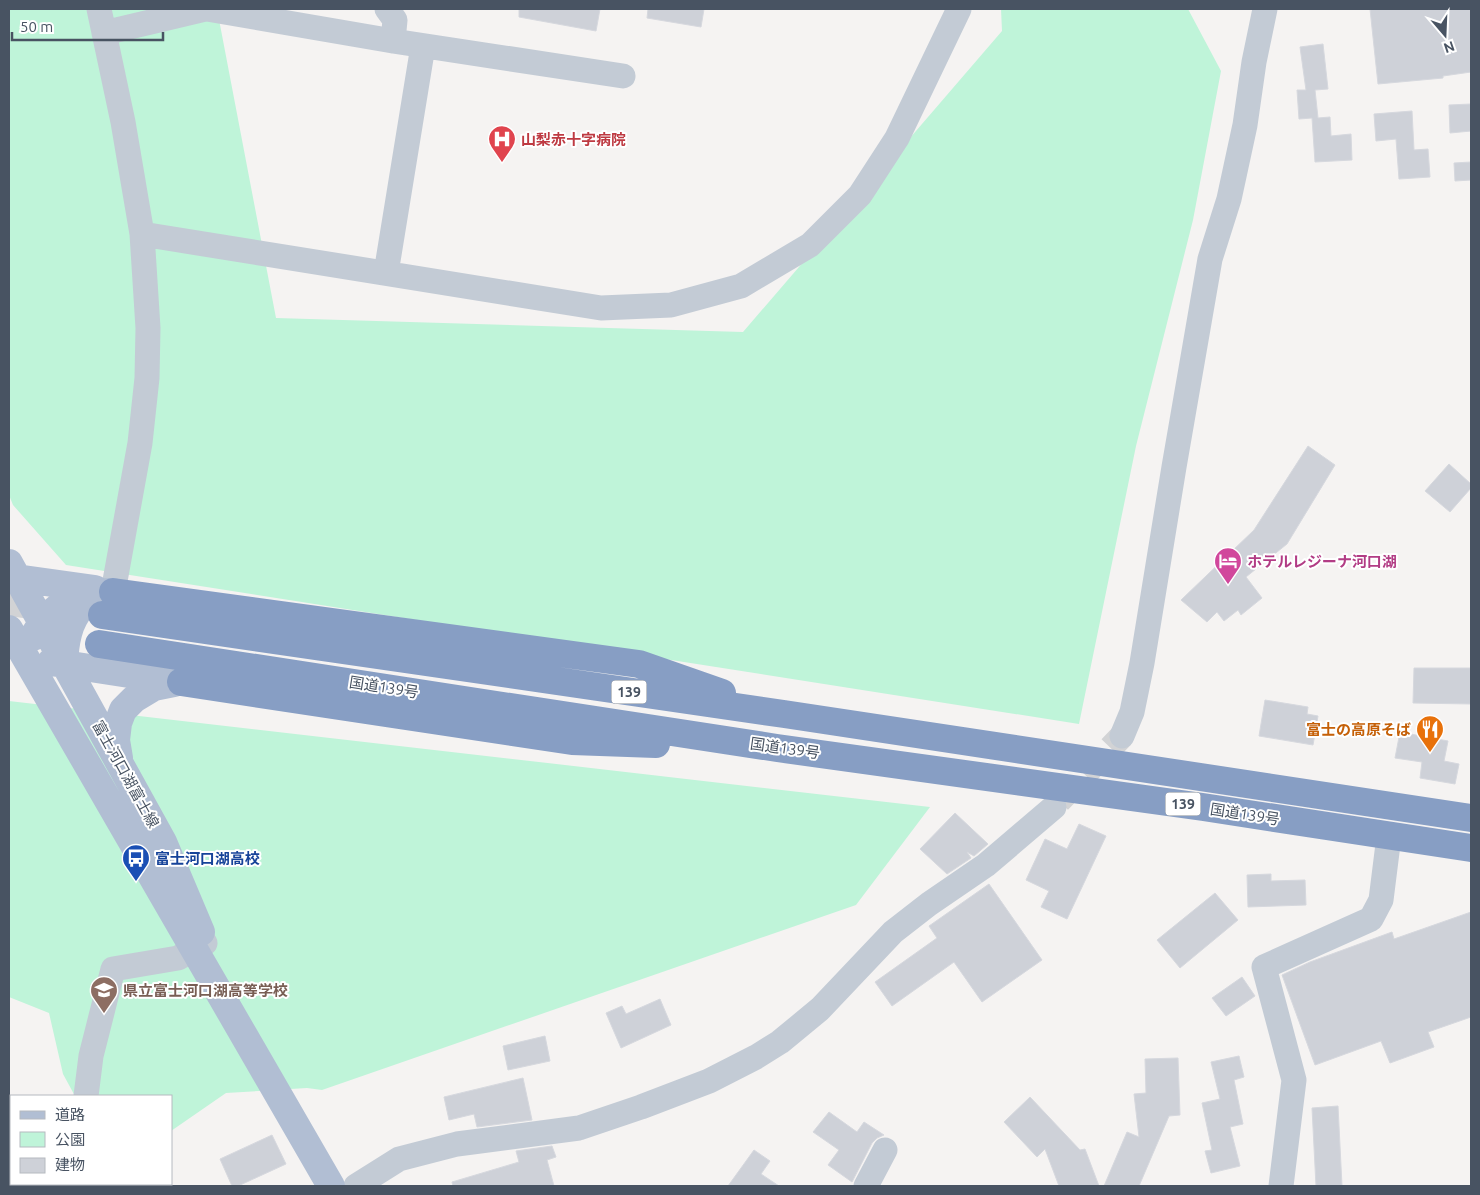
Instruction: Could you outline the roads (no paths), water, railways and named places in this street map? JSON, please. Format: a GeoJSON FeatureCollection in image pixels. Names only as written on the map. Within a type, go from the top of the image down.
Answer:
{"type":"FeatureCollection","features":[{"type":"Feature","properties":{"kind":"highway","name":"国道139号"},"geometry":{"type":"LineString","coordinates":[[108,604],[639,664],[784,714],[1471,818]]}},
{"type":"Feature","properties":{"kind":"highway","name":"国道139号"},"geometry":{"type":"LineString","coordinates":[[99,644],[777,748],[1204,807],[1471,848]]}},
{"type":"Feature","properties":{"kind":"highway"},"geometry":{"type":"LineString","coordinates":[[181,682],[572,742],[777,748]]}},
{"type":"Feature","properties":{"kind":"main road"},"geometry":{"type":"LineString","coordinates":[[11,577],[108,604]]}},
{"type":"Feature","properties":{"kind":"main road","name":"富士河口湖富士線"},"geometry":{"type":"LineString","coordinates":[[11,577],[41,622],[163,842],[200,947]]}},
{"type":"Feature","properties":{"kind":"main road"},"geometry":{"type":"LineString","coordinates":[[108,604],[98,592],[79,596],[62,604],[41,622],[18,658],[181,682]]}},
{"type":"Feature","properties":{"kind":"main road"},"geometry":{"type":"LineString","coordinates":[[64,664],[68,631],[73,619],[84,605],[102,595],[108,604]]}},
{"type":"Feature","properties":{"kind":"main road","name":"富士河口湖富士線"},"geometry":{"type":"LineString","coordinates":[[9,629],[18,658],[200,947],[251,1048],[331,1186]]}},
{"type":"Feature","properties":{"kind":"main road"},"geometry":{"type":"LineString","coordinates":[[120,764],[116,740],[118,723],[123,710],[134,699],[154,687],[181,682]]}},
{"type":"Feature","properties":{"kind":"street"},"geometry":{"type":"LineString","coordinates":[[99,9],[123,122],[142,234],[148,328],[147,378],[140,443],[108,604]]}},
{"type":"Feature","properties":{"kind":"street"},"geometry":{"type":"LineString","coordinates":[[104,33],[206,9],[423,46],[623,76]]}},
{"type":"Feature","properties":{"kind":"street"},"geometry":{"type":"LineString","coordinates":[[387,9],[396,20],[393,41]]}},
{"type":"Feature","properties":{"kind":"street"},"geometry":{"type":"LineString","coordinates":[[142,234],[601,308],[671,306],[742,286],[810,245],[860,195],[897,138],[960,9]]}},
{"type":"Feature","properties":{"kind":"street"},"geometry":{"type":"LineString","coordinates":[[1122,736],[1132,712],[1140,671],[1210,259],[1230,199],[1265,9]]}},
{"type":"Feature","properties":{"kind":"street"},"geometry":{"type":"LineString","coordinates":[[386,273],[423,46]]}},
{"type":"Feature","properties":{"kind":"street"},"geometry":{"type":"LineString","coordinates":[[356,1186],[399,1159],[457,1144],[579,1128],[709,1081],[756,1057],[780,1042],[820,1010],[893,932],[929,904],[986,865],[1054,806]]}},
{"type":"Feature","properties":{"kind":"street"},"geometry":{"type":"LineString","coordinates":[[1281,1186],[1294,1080],[1264,967],[1371,919],[1381,900],[1389,836]]}},
{"type":"Feature","properties":{"kind":"street"},"geometry":{"type":"LineString","coordinates":[[86,1095],[91,1056],[113,969],[178,958],[200,947]]}},
{"type":"Feature","properties":{"kind":"street"},"geometry":{"type":"LineString","coordinates":[[866,1186],[885,1150]]}},
{"type":"Feature","properties":{"kind":"tunnel"},"geometry":{"type":"LineString","coordinates":[[9,602],[52,608]]}},
{"type":"Feature","properties":{"kind":"tunnel"},"geometry":{"type":"LineString","coordinates":[[1059,801],[1122,736]]}},
{"type":"Feature","properties":{"kind":"place","name":"山梨赤十字病院"},"geometry":{"type":"Point","coordinates":[502,163]}},
{"type":"Feature","properties":{"kind":"place","name":"ホテルレジーナ河口湖"},"geometry":{"type":"Point","coordinates":[1228,585]}},
{"type":"Feature","properties":{"kind":"place","name":"富士の高原そば"},"geometry":{"type":"Point","coordinates":[1430,753]}},
{"type":"Feature","properties":{"kind":"place","name":"富士河口湖高校"},"geometry":{"type":"Point","coordinates":[136,882]}},
{"type":"Feature","properties":{"kind":"place","name":"県立富士河口湖高等学校"},"geometry":{"type":"Point","coordinates":[104,1014]}}]}
